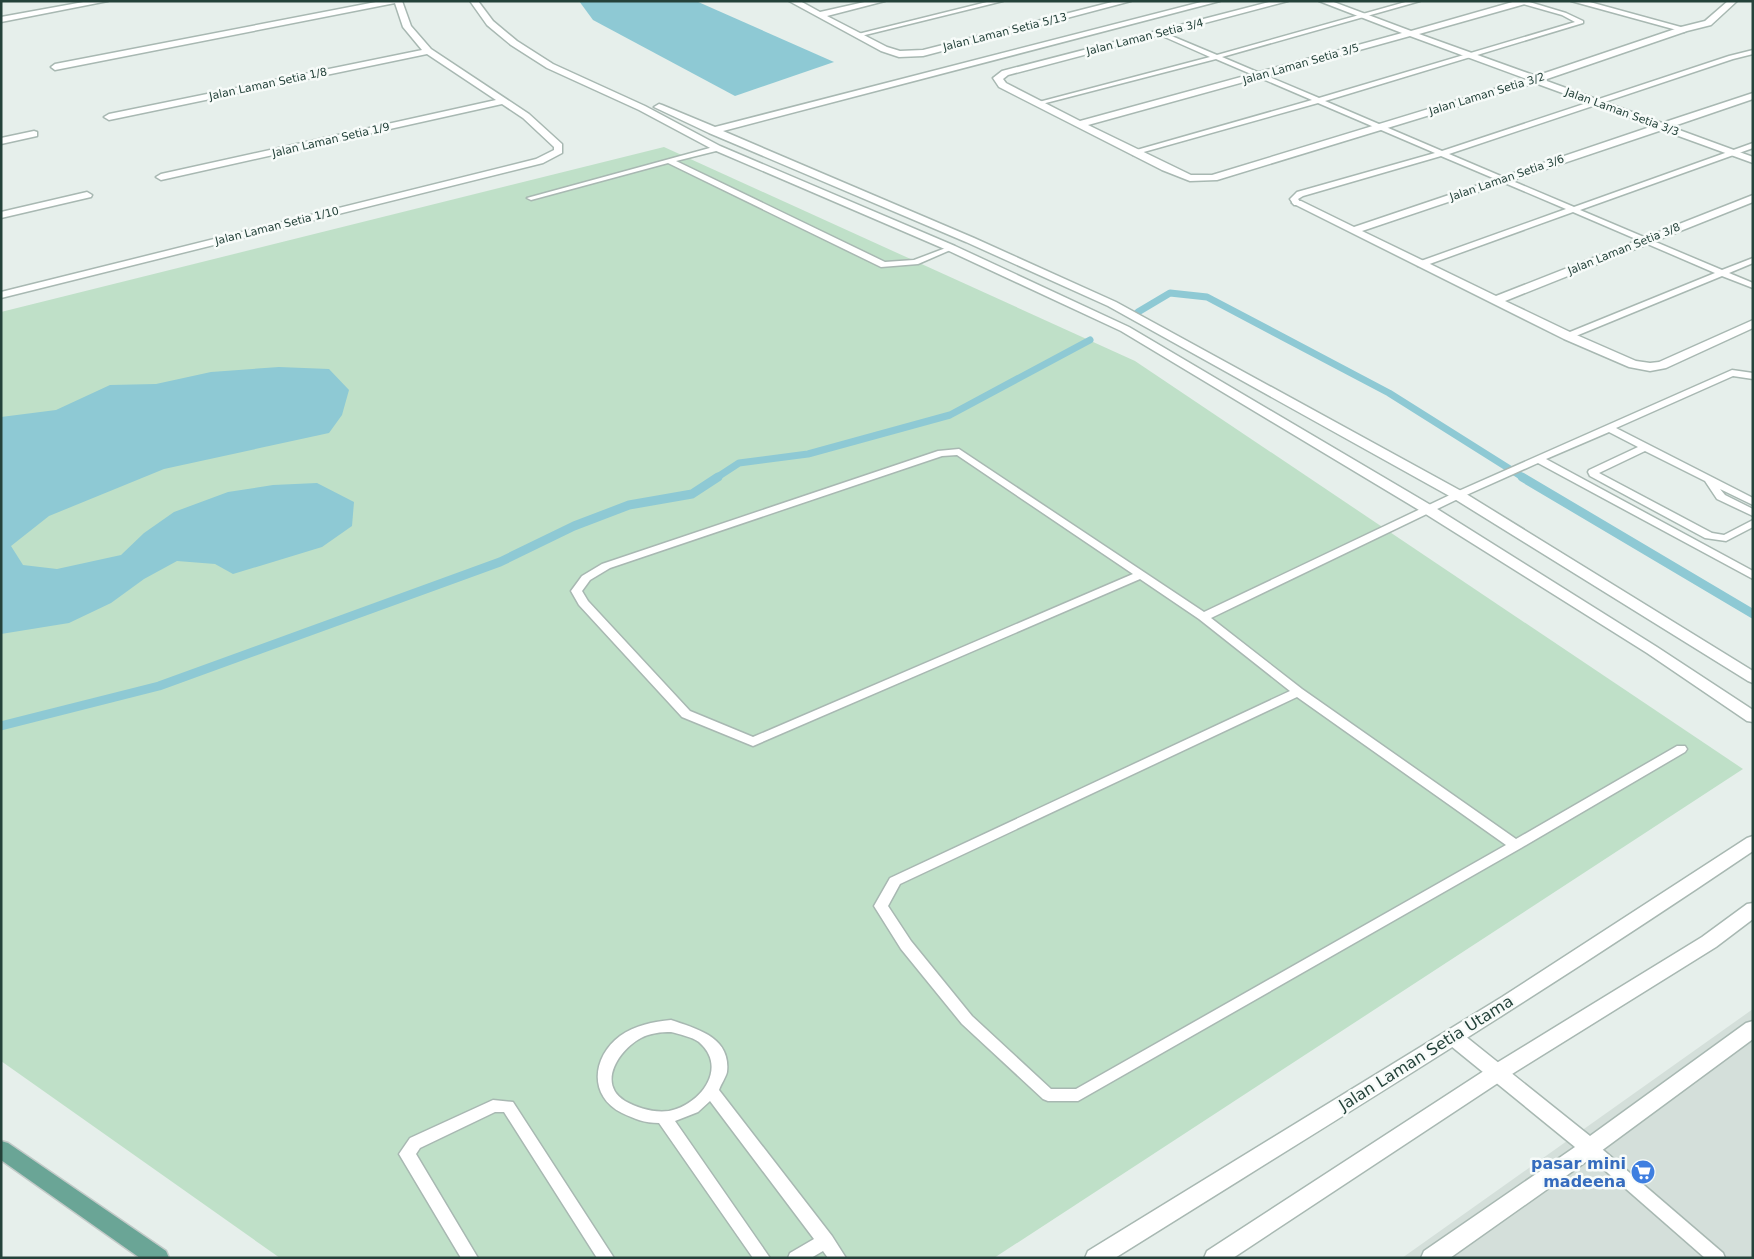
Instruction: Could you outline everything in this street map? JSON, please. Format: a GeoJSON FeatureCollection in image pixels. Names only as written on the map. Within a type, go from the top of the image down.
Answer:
{"type":"FeatureCollection","features":[{"type":"Feature","properties":{"kind":"main road"},"geometry":{"type":"LineString","coordinates":[[1,1149],[158,1258]]}},
{"type":"Feature","properties":{"kind":"street"},"geometry":{"type":"LineString","coordinates":[[1,20],[104,1]]}},
{"type":"Feature","properties":{"kind":"street"},"geometry":{"type":"LineString","coordinates":[[55,67],[396,1],[408,27],[428,51],[501,102]]}},
{"type":"Feature","properties":{"kind":"street"},"geometry":{"type":"LineString","coordinates":[[474,1],[490,24],[514,43],[550,66],[642,108],[717,148],[951,248],[1125,329],[1429,510],[1652,650],[1752,717]]}},
{"type":"Feature","properties":{"kind":"street"},"geometry":{"type":"LineString","coordinates":[[485,1],[500,22],[524,41],[560,63],[667,110],[716,122],[1112,304],[1458,494],[1753,678]]}},
{"type":"Feature","properties":{"kind":"street","name":"Jalan Laman Setia 5/13"},"geometry":{"type":"LineString","coordinates":[[793,1],[884,49],[899,54],[923,52],[1108,3],[1127,1]]}},
{"type":"Feature","properties":{"kind":"street"},"geometry":{"type":"LineString","coordinates":[[819,15],[881,1]]}},
{"type":"Feature","properties":{"kind":"street"},"geometry":{"type":"LineString","coordinates":[[694,135],[716,122],[787,111],[1216,1]]}},
{"type":"Feature","properties":{"kind":"street","name":"Jalan Laman Setia 3/4"},"geometry":{"type":"LineString","coordinates":[[1005,73],[1284,1]]}},
{"type":"Feature","properties":{"kind":"street","name":"Jalan Laman Setia 3/3"},"geometry":{"type":"LineString","coordinates":[[1323,1],[1753,160]]}},
{"type":"Feature","properties":{"kind":"street"},"geometry":{"type":"LineString","coordinates":[[1575,1],[1684,29]]}},
{"type":"Feature","properties":{"kind":"street","name":"Jalan Laman Setia 3/2"},"geometry":{"type":"LineString","coordinates":[[1005,73],[998,78],[1002,84],[1136,153],[1190,178],[1213,178],[1534,80],[1684,29],[1708,23],[1734,1]]}},
{"type":"Feature","properties":{"kind":"street","name":"Jalan Laman Setia 3/5"},"geometry":{"type":"LineString","coordinates":[[1080,124],[1261,76],[1522,2]]}},
{"type":"Feature","properties":{"kind":"street","name":"Jalan Laman Setia 1/8"},"geometry":{"type":"LineString","coordinates":[[109,118],[428,51]]}},
{"type":"Feature","properties":{"kind":"street","name":"Jalan Laman Setia 3/6"},"geometry":{"type":"LineString","coordinates":[[1354,230],[1753,96]]}},
{"type":"Feature","properties":{"kind":"street","name":"Jalan Laman Setia 1/10"},"geometry":{"type":"LineString","coordinates":[[1,294],[539,161],[553,156],[559,151],[559,146],[526,116],[501,102]]}},
{"type":"Feature","properties":{"kind":"street","name":"Jalan Laman Setia 1/9"},"geometry":{"type":"LineString","coordinates":[[162,178],[501,102]]}},
{"type":"Feature","properties":{"kind":"street"},"geometry":{"type":"LineString","coordinates":[[1,141],[34,134]]}},
{"type":"Feature","properties":{"kind":"street"},"geometry":{"type":"LineString","coordinates":[[1,215],[87,195]]}},
{"type":"Feature","properties":{"kind":"street","name":"Jalan Laman Setia 3/8"},"geometry":{"type":"LineString","coordinates":[[1496,300],[1753,198]]}},
{"type":"Feature","properties":{"kind":"street"},"geometry":{"type":"LineString","coordinates":[[1297,203],[1568,336],[1633,364],[1650,367],[1662,365],[1753,323]]}},
{"type":"Feature","properties":{"kind":"street","name":"Jalan Laman Setia Utama"},"geometry":{"type":"LineString","coordinates":[[1096,1258],[1452,1037],[1674,896],[1753,842]]}},
{"type":"Feature","properties":{"kind":"street"},"geometry":{"type":"LineString","coordinates":[[1215,1258],[1497,1073],[1709,942],[1753,909]]}},
{"type":"Feature","properties":{"kind":"street"},"geometry":{"type":"LineString","coordinates":[[1432,1258],[1590,1148],[1753,1028]]}},
{"type":"Feature","properties":{"kind":"street"},"geometry":{"type":"LineString","coordinates":[[1452,1037],[1590,1148]]}},
{"type":"Feature","properties":{"kind":"lane"},"geometry":{"type":"LineString","coordinates":[[857,35],[1000,1]]}},
{"type":"Feature","properties":{"kind":"lane"},"geometry":{"type":"LineString","coordinates":[[1038,103],[1216,57],[1417,1]]}},
{"type":"Feature","properties":{"kind":"lane"},"geometry":{"type":"LineString","coordinates":[[1136,153],[1581,22],[1564,14],[1522,2]]}},
{"type":"Feature","properties":{"kind":"lane"},"geometry":{"type":"LineString","coordinates":[[1160,33],[1321,100],[1753,286]]}},
{"type":"Feature","properties":{"kind":"lane"},"geometry":{"type":"LineString","coordinates":[[1297,203],[1294,199],[1300,194],[1443,154],[1731,57],[1753,52]]}},
{"type":"Feature","properties":{"kind":"lane"},"geometry":{"type":"LineString","coordinates":[[1421,264],[1753,145]]}},
{"type":"Feature","properties":{"kind":"lane"},"geometry":{"type":"LineString","coordinates":[[531,198],[717,148]]}},
{"type":"Feature","properties":{"kind":"lane"},"geometry":{"type":"LineString","coordinates":[[669,161],[884,265],[915,262],[951,248]]}},
{"type":"Feature","properties":{"kind":"lane"},"geometry":{"type":"LineString","coordinates":[[1568,336],[1753,260]]}},
{"type":"Feature","properties":{"kind":"lane"},"geometry":{"type":"LineString","coordinates":[[1202,617],[1429,510],[1458,494],[1732,373],[1753,376]]}},
{"type":"Feature","properties":{"kind":"lane"},"geometry":{"type":"LineString","coordinates":[[1608,428],[1753,502]]}},
{"type":"Feature","properties":{"kind":"lane"},"geometry":{"type":"LineString","coordinates":[[1646,447],[1593,472],[1709,536],[1726,538],[1753,523]]}},
{"type":"Feature","properties":{"kind":"lane"},"geometry":{"type":"LineString","coordinates":[[1140,575],[753,742],[686,714],[583,603],[576,591],[586,578],[606,566],[941,452],[959,452],[1202,617],[1298,692],[1516,845]]}},
{"type":"Feature","properties":{"kind":"lane"},"geometry":{"type":"LineString","coordinates":[[1538,459],[1751,573]]}},
{"type":"Feature","properties":{"kind":"lane"},"geometry":{"type":"LineString","coordinates":[[1706,478],[1721,497],[1753,513]]}},
{"type":"Feature","properties":{"kind":"lane"},"geometry":{"type":"LineString","coordinates":[[1643,500],[1649,520]]}},
{"type":"Feature","properties":{"kind":"lane"},"geometry":{"type":"LineString","coordinates":[[1298,692],[895,881],[882,906],[906,945],[967,1020],[1048,1095],[1078,1095],[1516,845],[1680,749]]}},
{"type":"Feature","properties":{"kind":"lane"},"geometry":{"type":"LineString","coordinates":[[672,1026],[689,1029],[705,1036],[715,1048],[720,1062],[720,1077],[712,1092],[700,1104],[663,1117],[644,1117],[626,1110],[613,1100],[605,1086],[604,1071],[609,1056],[620,1043],[635,1033],[653,1027],[672,1026]]}},
{"type":"Feature","properties":{"kind":"lane"},"geometry":{"type":"LineString","coordinates":[[712,1092],[838,1258]]}},
{"type":"Feature","properties":{"kind":"lane"},"geometry":{"type":"LineString","coordinates":[[470,1258],[407,1154],[415,1143],[493,1106],[508,1106],[606,1258]]}},
{"type":"Feature","properties":{"kind":"lane"},"geometry":{"type":"LineString","coordinates":[[663,1117],[762,1258]]}},
{"type":"Feature","properties":{"kind":"lane"},"geometry":{"type":"LineString","coordinates":[[1590,1148],[1717,1258]]}},
{"type":"Feature","properties":{"kind":"lane"},"geometry":{"type":"LineString","coordinates":[[796,1258],[826,1241]]}},
{"type":"Feature","properties":{"kind":"shaded area"},"geometry":{"type":"Polygon","coordinates":[[[1753,1009],[1753,1258],[1402,1258],[1753,1009]]]}},
{"type":"Feature","properties":{"kind":"green space"},"geometry":{"type":"Polygon","coordinates":[[[664,147],[1135,361],[1743,769],[994,1258],[280,1258],[1,1061],[1,312],[664,147]]]}},
{"type":"Feature","properties":{"kind":"water"},"geometry":{"type":"Polygon","coordinates":[[[579,1],[696,1],[834,62],[735,96],[593,20],[579,1]]]}},
{"type":"Feature","properties":{"kind":"water"},"geometry":{"type":"Polygon","coordinates":[[[279,367],[329,369],[349,390],[342,415],[329,433],[164,469],[49,516],[11,546],[23,565],[57,569],[121,555],[144,533],[174,512],[228,492],[273,485],[317,483],[354,502],[352,526],[322,547],[233,574],[215,564],[177,561],[144,579],[111,603],[69,623],[1,634],[1,417],[56,410],[110,385],[156,384],[211,372],[279,367]]]}},
{"type":"Feature","properties":{"kind":"waterway"},"geometry":{"type":"LineString","coordinates":[[1138,312],[1170,293],[1207,297],[1389,393],[1524,478]]}},
{"type":"Feature","properties":{"kind":"waterway"},"geometry":{"type":"LineString","coordinates":[[716,478],[739,463],[808,454],[950,415],[1090,340]]}},
{"type":"Feature","properties":{"kind":"waterway"},"geometry":{"type":"LineString","coordinates":[[1,726],[159,686],[500,562],[574,526],[629,505],[692,494],[718,477]]}},
{"type":"Feature","properties":{"kind":"waterway"},"geometry":{"type":"LineString","coordinates":[[1522,477],[1753,614]]}},
{"type":"Feature","properties":{"kind":"place","name":"pasar mini madeena"},"geometry":{"type":"Point","coordinates":[1643,1172]}}]}
